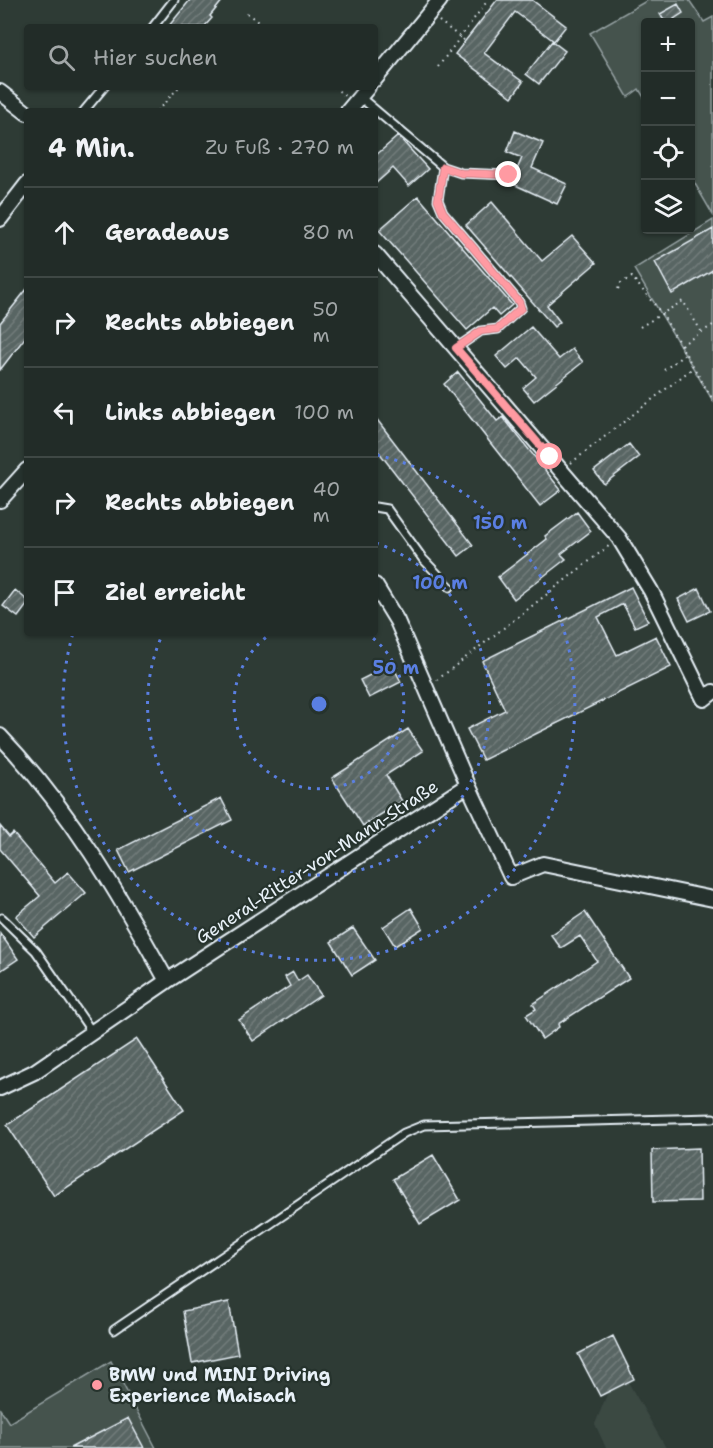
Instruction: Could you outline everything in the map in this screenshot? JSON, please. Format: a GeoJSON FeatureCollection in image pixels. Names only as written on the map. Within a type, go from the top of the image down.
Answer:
{"type":"FeatureCollection","features":[{"type":"Feature","properties":{"kind":"street"},"geometry":{"type":"LineString","coordinates":[[378,75],[440,0]]}},
{"type":"Feature","properties":{"kind":"street"},"geometry":{"type":"LineString","coordinates":[[0,92],[24,111]]}},
{"type":"Feature","properties":{"kind":"street"},"geometry":{"type":"LineString","coordinates":[[351,108],[364,92]]}},
{"type":"Feature","properties":{"kind":"street"},"geometry":{"type":"LineString","coordinates":[[0,219],[24,188]]}},
{"type":"Feature","properties":{"kind":"street"},"geometry":{"type":"LineString","coordinates":[[378,257],[619,538],[651,591],[704,699],[713,692]]}},
{"type":"Feature","properties":{"kind":"street"},"geometry":{"type":"LineString","coordinates":[[0,501],[24,473]]}},
{"type":"Feature","properties":{"kind":"street"},"geometry":{"type":"LineString","coordinates":[[378,590],[397,621],[425,689],[511,877],[543,864],[713,899]]}},
{"type":"Feature","properties":{"kind":"street"},"geometry":{"type":"LineString","coordinates":[[0,736],[23,760],[114,887],[167,981]]}},
{"type":"Feature","properties":{"kind":"street","name":"General-Ritter-von-Mann-Straße"},"geometry":{"type":"LineString","coordinates":[[0,1088],[34,1071],[167,981],[468,785]]}},
{"type":"Feature","properties":{"kind":"lane"},"geometry":{"type":"LineString","coordinates":[[155,24],[174,0]]}},
{"type":"Feature","properties":{"kind":"lane"},"geometry":{"type":"LineString","coordinates":[[86,108],[102,90]]}},
{"type":"Feature","properties":{"kind":"lane"},"geometry":{"type":"LineString","coordinates":[[364,92],[443,167],[461,173],[509,175]]}},
{"type":"Feature","properties":{"kind":"lane"},"geometry":{"type":"LineString","coordinates":[[443,167],[438,200],[443,212],[519,302],[521,308],[498,329],[481,331],[456,348]]}},
{"type":"Feature","properties":{"kind":"lane"},"geometry":{"type":"LineString","coordinates":[[378,508],[387,509],[423,560],[450,587]]}},
{"type":"Feature","properties":{"kind":"lane"},"geometry":{"type":"LineString","coordinates":[[2,918],[36,951],[92,1032]]}},
{"type":"Feature","properties":{"kind":"lane"},"geometry":{"type":"LineString","coordinates":[[114,1330],[404,1133],[423,1125],[713,1118]]}},
{"type":"Feature","properties":{"kind":"path"},"geometry":{"type":"LineString","coordinates":[[438,67],[488,0]]}},
{"type":"Feature","properties":{"kind":"path"},"geometry":{"type":"LineString","coordinates":[[247,13],[260,24]]}},
{"type":"Feature","properties":{"kind":"path"},"geometry":{"type":"LineString","coordinates":[[430,13],[465,41]]}},
{"type":"Feature","properties":{"kind":"path"},"geometry":{"type":"LineString","coordinates":[[160,108],[175,90]]}},
{"type":"Feature","properties":{"kind":"path"},"geometry":{"type":"LineString","coordinates":[[618,289],[621,283],[632,277],[662,314],[713,400]]}},
{"type":"Feature","properties":{"kind":"path"},"geometry":{"type":"LineString","coordinates":[[640,327],[683,302],[701,332]]}},
{"type":"Feature","properties":{"kind":"path"},"geometry":{"type":"LineString","coordinates":[[681,345],[713,325]]}},
{"type":"Feature","properties":{"kind":"path"},"geometry":{"type":"LineString","coordinates":[[664,370],[687,353]]}},
{"type":"Feature","properties":{"kind":"path"},"geometry":{"type":"LineString","coordinates":[[562,471],[694,367]]}},
{"type":"Feature","properties":{"kind":"path"},"geometry":{"type":"LineString","coordinates":[[425,689],[619,538]]}},
{"type":"Feature","properties":{"kind":"shaded area"},"geometry":{"type":"Polygon","coordinates":[[[648,0],[689,0],[704,22],[713,17],[713,215],[695,184],[695,18],[641,18],[641,92],[639,89],[628,97],[590,33],[648,0]]]}},
{"type":"Feature","properties":{"kind":"shaded area"},"geometry":{"type":"Polygon","coordinates":[[[713,220],[713,401],[634,269],[690,234],[695,234],[695,231],[713,220]]]}},
{"type":"Feature","properties":{"kind":"shaded area","name":"BMW und MINI Driving Experience Maisach"},"geometry":{"type":"Polygon","coordinates":[[[111,1361],[156,1448],[0,1448],[0,1409],[9,1423],[111,1361]]]}},
{"type":"Feature","properties":{"kind":"shaded area"},"geometry":{"type":"Polygon","coordinates":[[[628,1382],[666,1448],[606,1448],[595,1424],[608,1392],[628,1382]]]}},
{"type":"Feature","properties":{"kind":"building"},"geometry":{"type":"Polygon","coordinates":[[[190,0],[223,0],[207,24],[170,24],[190,0]]]}},
{"type":"Feature","properties":{"kind":"building"},"geometry":{"type":"Polygon","coordinates":[[[497,0],[532,0],[566,26],[554,41],[515,12],[484,53],[523,82],[512,97],[455,54],[497,0]]]}},
{"type":"Feature","properties":{"kind":"building"},"geometry":{"type":"Polygon","coordinates":[[[678,4],[683,13],[676,18],[662,18],[660,14],[678,4]]]}},
{"type":"Feature","properties":{"kind":"building"},"geometry":{"type":"Polygon","coordinates":[[[552,41],[565,51],[539,84],[526,74],[552,41]]]}},
{"type":"Feature","properties":{"kind":"building"},"geometry":{"type":"Polygon","coordinates":[[[515,131],[543,143],[532,168],[567,184],[557,204],[511,183],[522,158],[507,152],[515,131]]]}},
{"type":"Feature","properties":{"kind":"building"},"geometry":{"type":"Polygon","coordinates":[[[398,136],[428,169],[409,186],[393,168],[378,181],[378,153],[398,136]]]}},
{"type":"Feature","properties":{"kind":"building"},"geometry":{"type":"Polygon","coordinates":[[[418,196],[512,305],[499,316],[492,308],[467,330],[379,230],[418,196]]]}},
{"type":"Feature","properties":{"kind":"building"},"geometry":{"type":"Polygon","coordinates":[[[492,202],[542,261],[572,236],[596,263],[547,305],[560,322],[554,327],[466,225],[492,202]]]}},
{"type":"Feature","properties":{"kind":"building"},"geometry":{"type":"Polygon","coordinates":[[[713,229],[713,270],[672,294],[655,262],[713,229]]]}},
{"type":"Feature","properties":{"kind":"building"},"geometry":{"type":"Polygon","coordinates":[[[24,293],[24,339],[0,370],[0,323],[24,293]]]}},
{"type":"Feature","properties":{"kind":"building"},"geometry":{"type":"Polygon","coordinates":[[[531,327],[559,359],[572,349],[583,362],[534,401],[523,388],[536,377],[520,358],[507,369],[496,356],[531,327]]]}},
{"type":"Feature","properties":{"kind":"building"},"geometry":{"type":"Polygon","coordinates":[[[458,372],[497,421],[503,417],[561,490],[540,506],[444,384],[458,372]]]}},
{"type":"Feature","properties":{"kind":"building"},"geometry":{"type":"Polygon","coordinates":[[[378,421],[473,545],[459,556],[378,451],[378,421]]]}},
{"type":"Feature","properties":{"kind":"building"},"geometry":{"type":"Polygon","coordinates":[[[629,444],[639,457],[604,484],[594,471],[629,444]]]}},
{"type":"Feature","properties":{"kind":"building"},"geometry":{"type":"Polygon","coordinates":[[[577,512],[591,531],[561,554],[566,559],[514,599],[498,577],[577,512]]]}},
{"type":"Feature","properties":{"kind":"building"},"geometry":{"type":"Polygon","coordinates":[[[631,587],[648,621],[635,627],[623,604],[598,617],[617,655],[656,636],[671,667],[483,760],[467,729],[505,710],[482,661],[631,587]]]}},
{"type":"Feature","properties":{"kind":"building"},"geometry":{"type":"Polygon","coordinates":[[[699,588],[710,611],[689,621],[678,599],[699,588]]]}},
{"type":"Feature","properties":{"kind":"building"},"geometry":{"type":"Polygon","coordinates":[[[15,590],[24,598],[24,609],[18,617],[3,606],[15,590]]]}},
{"type":"Feature","properties":{"kind":"building"},"geometry":{"type":"Polygon","coordinates":[[[392,664],[401,682],[369,698],[360,680],[392,664]]]}},
{"type":"Feature","properties":{"kind":"building"},"geometry":{"type":"Polygon","coordinates":[[[408,729],[423,751],[386,775],[402,801],[363,826],[332,778],[408,729]]]}},
{"type":"Feature","properties":{"kind":"building"},"geometry":{"type":"Polygon","coordinates":[[[221,798],[232,820],[129,872],[118,850],[221,798]]]}},
{"type":"Feature","properties":{"kind":"building"},"geometry":{"type":"Polygon","coordinates":[[[0,826],[9,837],[13,833],[55,883],[68,872],[86,893],[34,937],[16,916],[40,896],[0,849],[0,826]]]}},
{"type":"Feature","properties":{"kind":"building"},"geometry":{"type":"Polygon","coordinates":[[[411,908],[423,928],[395,946],[383,927],[411,908]]]}},
{"type":"Feature","properties":{"kind":"building"},"geometry":{"type":"Polygon","coordinates":[[[585,912],[629,978],[558,1024],[559,1027],[542,1039],[526,1015],[536,1009],[533,1004],[597,961],[580,936],[561,948],[551,935],[585,912]]]}},
{"type":"Feature","properties":{"kind":"building"},"geometry":{"type":"Polygon","coordinates":[[[353,928],[375,960],[352,975],[331,942],[353,928]]]}},
{"type":"Feature","properties":{"kind":"building"},"geometry":{"type":"Polygon","coordinates":[[[0,933],[18,959],[0,971],[0,933]]]}},
{"type":"Feature","properties":{"kind":"building"},"geometry":{"type":"Polygon","coordinates":[[[293,972],[298,981],[307,975],[321,995],[253,1041],[239,1020],[290,986],[285,977],[293,972]]]}},
{"type":"Feature","properties":{"kind":"building"},"geometry":{"type":"Polygon","coordinates":[[[137,1039],[184,1110],[54,1196],[7,1125],[137,1039]]]}},
{"type":"Feature","properties":{"kind":"building"},"geometry":{"type":"Polygon","coordinates":[[[699,1148],[700,1201],[653,1202],[652,1150],[699,1148]]]}},
{"type":"Feature","properties":{"kind":"building"},"geometry":{"type":"Polygon","coordinates":[[[433,1155],[460,1200],[420,1224],[393,1179],[433,1155]]]}},
{"type":"Feature","properties":{"kind":"building"},"geometry":{"type":"Polygon","coordinates":[[[229,1302],[238,1354],[192,1363],[183,1311],[229,1302]]]}},
{"type":"Feature","properties":{"kind":"building"},"geometry":{"type":"Polygon","coordinates":[[[613,1336],[634,1379],[600,1396],[578,1354],[613,1336]]]}},
{"type":"Feature","properties":{"kind":"building"},"geometry":{"type":"Polygon","coordinates":[[[128,1418],[144,1448],[70,1448],[128,1418]]]}},
{"type":"Feature","properties":{"kind":"place","name":"BMW und MINI Driving Experience Maisach"},"geometry":{"type":"Point","coordinates":[97,1385]}},
{"type":"Feature","properties":{"kind":"route"},"geometry":{"type":"LineString","coordinates":[[509,175],[461,173],[443,167],[438,200],[443,212],[519,302],[521,308],[498,329],[481,331],[456,348],[550,457]]}}]}
